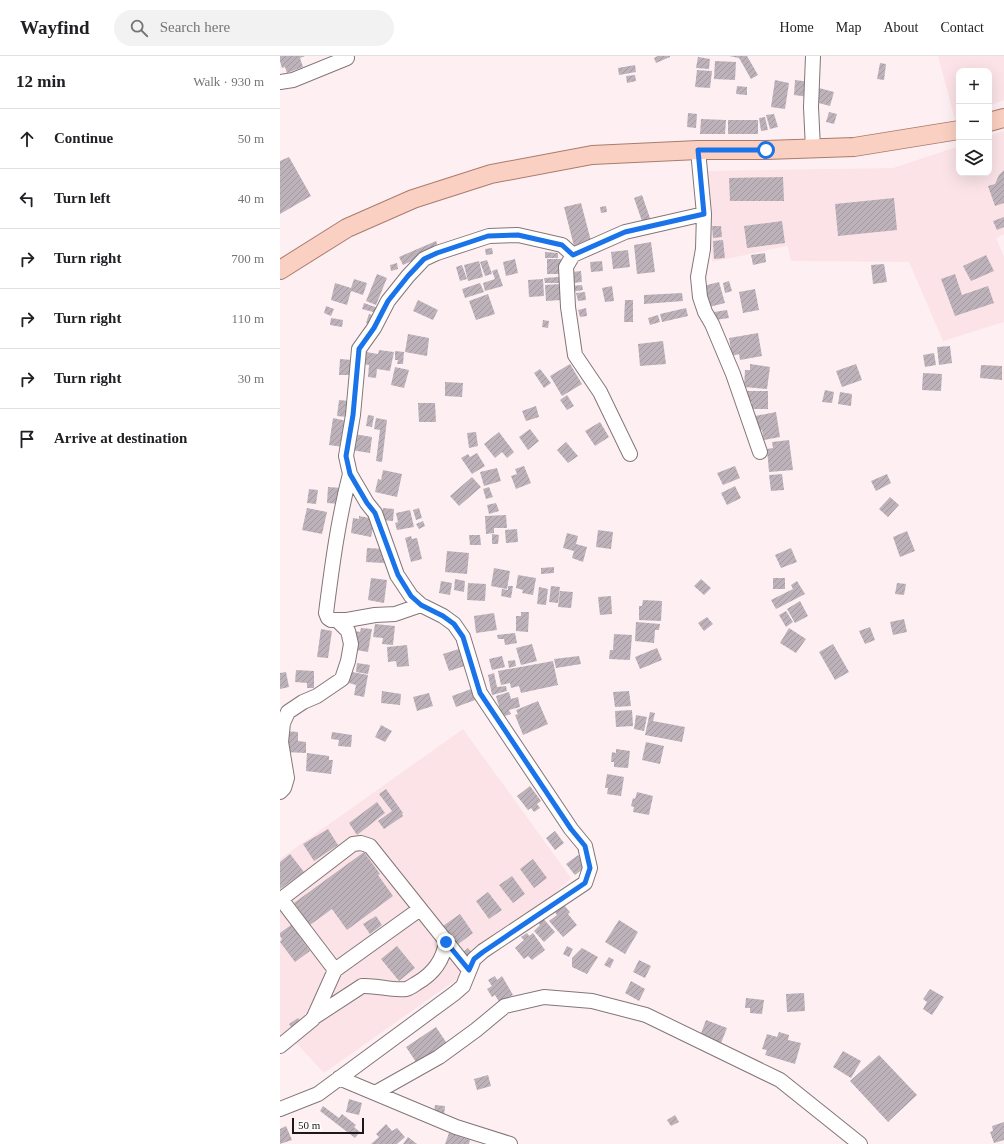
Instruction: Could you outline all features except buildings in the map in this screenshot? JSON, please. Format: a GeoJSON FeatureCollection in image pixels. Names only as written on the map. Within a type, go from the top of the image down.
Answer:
{"type":"FeatureCollection","features":[{"type":"Feature","properties":{"kind":"main road"},"geometry":{"type":"LineString","coordinates":[[992,121],[1004,118]]}},
{"type":"Feature","properties":{"kind":"main road"},"geometry":{"type":"LineString","coordinates":[[280,270],[347,228],[413,199],[491,174],[592,155],[698,150],[813,149],[854,147],[956,130]]}},
{"type":"Feature","properties":{"kind":"street"},"geometry":{"type":"LineString","coordinates":[[813,56],[811,107],[813,149]]}},
{"type":"Feature","properties":{"kind":"street"},"geometry":{"type":"LineString","coordinates":[[280,82],[293,80],[347,58]]}},
{"type":"Feature","properties":{"kind":"street"},"geometry":{"type":"LineString","coordinates":[[698,150],[704,214],[703,249],[698,278],[700,297],[705,312],[712,324],[733,374],[760,452]]}},
{"type":"Feature","properties":{"kind":"street"},"geometry":{"type":"LineString","coordinates":[[630,454],[600,392],[575,354],[568,307],[566,268],[573,255],[625,232],[704,214]]}},
{"type":"Feature","properties":{"kind":"street"},"geometry":{"type":"LineString","coordinates":[[280,1109],[318,1094],[455,993],[463,986],[474,959],[585,883],[590,868],[585,846],[571,829],[480,693],[463,637],[454,624],[443,616],[421,605],[411,596],[398,575],[375,513],[367,503],[350,474],[346,456],[353,415],[359,349],[374,328],[388,301],[424,259],[437,253],[488,236],[518,235],[562,245],[573,255]]}},
{"type":"Feature","properties":{"kind":"street"},"geometry":{"type":"LineString","coordinates":[[350,474],[342,506],[326,612],[328,618],[338,621],[375,615],[395,614],[421,605]]}},
{"type":"Feature","properties":{"kind":"street"},"geometry":{"type":"LineString","coordinates":[[280,792],[284,788],[287,778],[281,742],[283,723],[288,712],[303,702],[317,696],[342,679],[352,644],[348,631],[338,621]]}},
{"type":"Feature","properties":{"kind":"street"},"geometry":{"type":"LineString","coordinates":[[335,970],[281,900],[354,844],[361,843],[370,846],[469,970]]}},
{"type":"Feature","properties":{"kind":"street"},"geometry":{"type":"LineString","coordinates":[[313,1019],[335,970],[420,909]]}},
{"type":"Feature","properties":{"kind":"street"},"geometry":{"type":"LineString","coordinates":[[280,1046],[313,1019],[362,986],[371,985],[407,989],[426,978],[440,963],[445,953],[446,942]]}},
{"type":"Feature","properties":{"kind":"street"},"geometry":{"type":"LineString","coordinates":[[375,1093],[439,1057],[476,1030],[505,1006],[544,997],[592,1000],[646,1015],[780,1080],[860,1144]]}},
{"type":"Feature","properties":{"kind":"street"},"geometry":{"type":"LineString","coordinates":[[340,1078],[456,1127],[510,1144]]}},
{"type":"Feature","properties":{"kind":"shaded area"},"geometry":{"type":"Polygon","coordinates":[[[938,56],[1004,56],[1004,100],[992,105],[992,68],[956,68],[955,120],[938,56]]]}},
{"type":"Feature","properties":{"kind":"shaded area"},"geometry":{"type":"Polygon","coordinates":[[[1004,131],[1004,234],[996,238],[1004,257],[1004,322],[943,341],[909,262],[791,261],[787,246],[712,262],[707,185],[708,171],[893,168],[956,147],[956,176],[992,176],[992,135],[1004,131]]]}},
{"type":"Feature","properties":{"kind":"shaded area"},"geometry":{"type":"Polygon","coordinates":[[[463,729],[571,878],[487,958],[324,1073],[286,1032],[280,1036],[280,859],[463,729]]]}},
{"type":"Feature","properties":{"kind":"route"},"geometry":{"type":"LineString","coordinates":[[446,942],[469,970],[474,959],[483,952],[585,883],[590,868],[585,846],[571,829],[480,693],[463,637],[454,624],[443,616],[421,605],[411,596],[398,575],[375,513],[367,503],[350,474],[346,456],[353,415],[359,349],[374,328],[388,301],[424,259],[437,253],[488,236],[518,235],[562,245],[573,255],[625,232],[704,214],[698,150],[766,150]]}}]}
